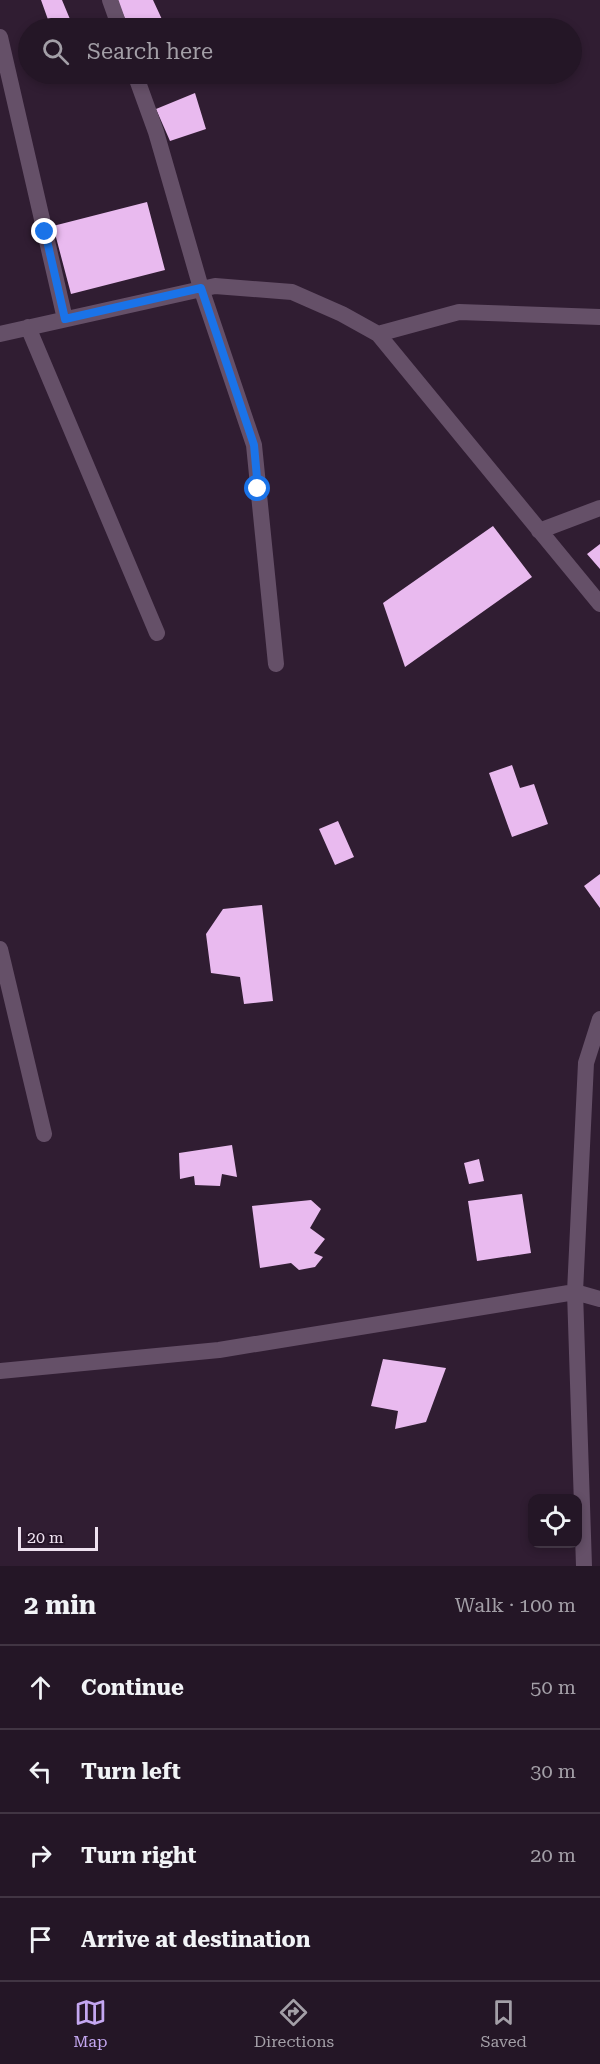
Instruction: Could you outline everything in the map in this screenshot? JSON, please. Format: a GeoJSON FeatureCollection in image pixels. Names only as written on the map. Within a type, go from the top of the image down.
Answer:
{"type":"FeatureCollection","features":[{"type":"Feature","properties":{"kind":"street"},"geometry":{"type":"LineString","coordinates":[[110,0],[116,18]]}},
{"type":"Feature","properties":{"kind":"street"},"geometry":{"type":"LineString","coordinates":[[0,37],[65,319]]}},
{"type":"Feature","properties":{"kind":"street"},"geometry":{"type":"LineString","coordinates":[[139,84],[156,132],[201,288],[254,445],[276,664]]}},
{"type":"Feature","properties":{"kind":"street"},"geometry":{"type":"LineString","coordinates":[[0,334],[215,286],[292,292],[342,314],[378,334],[600,603]]}},
{"type":"Feature","properties":{"kind":"street"},"geometry":{"type":"LineString","coordinates":[[378,334],[459,312],[600,317]]}},
{"type":"Feature","properties":{"kind":"street"},"geometry":{"type":"LineString","coordinates":[[28,327],[157,633]]}},
{"type":"Feature","properties":{"kind":"street"},"geometry":{"type":"LineString","coordinates":[[539,531],[600,508]]}},
{"type":"Feature","properties":{"kind":"street"},"geometry":{"type":"LineString","coordinates":[[0,949],[44,1134]]}},
{"type":"Feature","properties":{"kind":"street"},"geometry":{"type":"LineString","coordinates":[[584,1566],[575,1292],[586,1063],[600,1019]]}},
{"type":"Feature","properties":{"kind":"street"},"geometry":{"type":"LineString","coordinates":[[0,1371],[219,1350],[575,1292],[600,1299]]}},
{"type":"Feature","properties":{"kind":"building"},"geometry":{"type":"Polygon","coordinates":[[[41,0],[62,0],[70,18],[47,18],[41,0]]]}},
{"type":"Feature","properties":{"kind":"building"},"geometry":{"type":"Polygon","coordinates":[[[117,0],[153,0],[161,18],[125,18],[117,0]]]}},
{"type":"Feature","properties":{"kind":"building"},"geometry":{"type":"Polygon","coordinates":[[[195,93],[206,129],[170,141],[156,109],[195,93]]]}},
{"type":"Feature","properties":{"kind":"building"},"geometry":{"type":"Polygon","coordinates":[[[147,202],[165,270],[71,294],[53,226],[147,202]]]}},
{"type":"Feature","properties":{"kind":"building"},"geometry":{"type":"Polygon","coordinates":[[[493,526],[532,577],[405,667],[383,603],[493,526]]]}},
{"type":"Feature","properties":{"kind":"building"},"geometry":{"type":"Polygon","coordinates":[[[600,544],[600,569],[587,554],[600,544]]]}},
{"type":"Feature","properties":{"kind":"building"},"geometry":{"type":"Polygon","coordinates":[[[512,765],[520,788],[534,784],[548,824],[512,837],[489,773],[512,765]]]}},
{"type":"Feature","properties":{"kind":"building"},"geometry":{"type":"Polygon","coordinates":[[[338,821],[354,857],[335,865],[319,829],[338,821]]]}},
{"type":"Feature","properties":{"kind":"building"},"geometry":{"type":"Polygon","coordinates":[[[600,874],[600,908],[584,886],[600,874]]]}},
{"type":"Feature","properties":{"kind":"building"},"geometry":{"type":"Polygon","coordinates":[[[262,905],[273,1001],[244,1004],[240,977],[211,973],[206,934],[223,909],[262,905]]]}},
{"type":"Feature","properties":{"kind":"building"},"geometry":{"type":"Polygon","coordinates":[[[232,1145],[237,1177],[222,1174],[220,1186],[195,1185],[194,1176],[180,1179],[179,1153],[232,1145]]]}},
{"type":"Feature","properties":{"kind":"building"},"geometry":{"type":"Polygon","coordinates":[[[479,1159],[484,1181],[469,1184],[464,1163],[479,1159]]]}},
{"type":"Feature","properties":{"kind":"building"},"geometry":{"type":"Polygon","coordinates":[[[522,1194],[531,1253],[477,1261],[468,1201],[522,1194]]]}},
{"type":"Feature","properties":{"kind":"building"},"geometry":{"type":"Polygon","coordinates":[[[311,1200],[321,1209],[310,1228],[325,1239],[314,1253],[323,1257],[315,1267],[299,1270],[291,1263],[260,1268],[252,1206],[311,1200]]]}},
{"type":"Feature","properties":{"kind":"building"},"geometry":{"type":"Polygon","coordinates":[[[383,1359],[446,1368],[426,1422],[395,1429],[398,1411],[371,1406],[383,1359]]]}},
{"type":"Feature","properties":{"kind":"route"},"geometry":{"type":"LineString","coordinates":[[45,232],[65,319],[201,288],[254,445],[258,489]]}}]}
